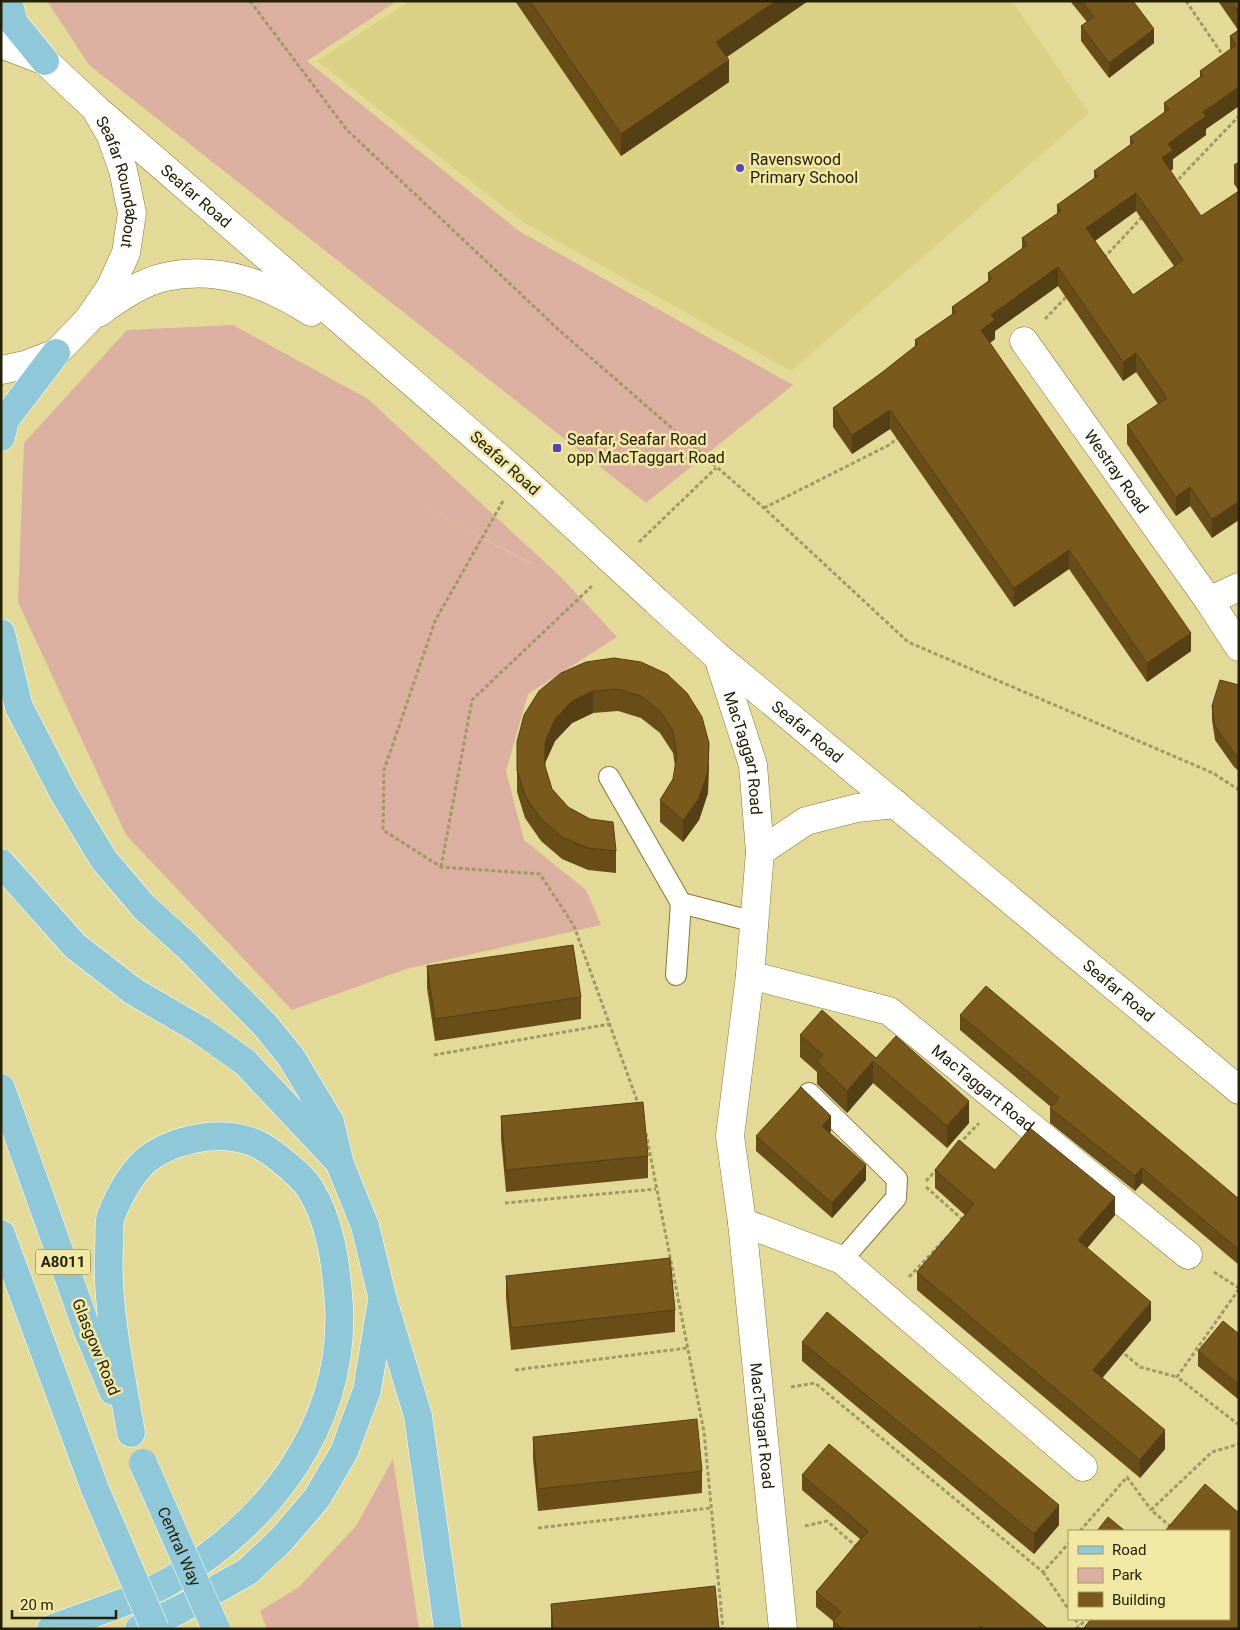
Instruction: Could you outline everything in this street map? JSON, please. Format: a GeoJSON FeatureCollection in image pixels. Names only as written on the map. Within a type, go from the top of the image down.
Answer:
{"type":"FeatureCollection","features":[{"type":"Feature","properties":{"kind":"main road"},"geometry":{"type":"LineString","coordinates":[[8,1],[14,23],[44,61]]}},
{"type":"Feature","properties":{"kind":"main road"},"geometry":{"type":"LineString","coordinates":[[1,437],[6,420],[56,353]]}},
{"type":"Feature","properties":{"kind":"main road"},"geometry":{"type":"LineString","coordinates":[[1,633],[19,707],[64,794],[104,860],[144,907],[246,1004],[291,1057],[330,1122],[340,1164],[365,1226],[382,1300],[418,1416],[448,1629]]}},
{"type":"Feature","properties":{"kind":"main road"},"geometry":{"type":"LineString","coordinates":[[1,863],[76,946],[133,991],[200,1030],[245,1062],[340,1164]]}},
{"type":"Feature","properties":{"kind":"main road","name":"Glasgow Road"},"geometry":{"type":"LineString","coordinates":[[1,1088],[87,1329],[143,1463]]}},
{"type":"Feature","properties":{"kind":"main road"},"geometry":{"type":"LineString","coordinates":[[50,1629],[167,1582],[212,1554],[249,1521],[286,1480],[313,1436],[331,1381],[340,1328],[337,1270],[326,1226],[308,1186],[284,1162],[255,1143],[223,1136],[182,1140],[151,1156],[128,1182],[110,1218],[108,1271],[113,1324],[131,1433]]}},
{"type":"Feature","properties":{"kind":"main road","name":"A8011"},"geometry":{"type":"LineString","coordinates":[[1,1234],[95,1489],[155,1629]]}},
{"type":"Feature","properties":{"kind":"main road"},"geometry":{"type":"LineString","coordinates":[[139,1629],[179,1610],[247,1572],[282,1539],[316,1498],[344,1452],[367,1390],[382,1300]]}},
{"type":"Feature","properties":{"kind":"main road","name":"Central Way"},"geometry":{"type":"LineString","coordinates":[[143,1463],[216,1629]]}},
{"type":"Feature","properties":{"kind":"street","name":"Seafar Roundabout"},"geometry":{"type":"LineString","coordinates":[[1,44],[44,61],[95,108],[111,136],[123,170],[132,213],[126,252],[110,288],[88,320],[56,353],[25,365],[1,370]]}},
{"type":"Feature","properties":{"kind":"street","name":"Seafar Road"},"geometry":{"type":"LineString","coordinates":[[95,108],[389,360],[518,474],[718,657],[1239,1090]]}},
{"type":"Feature","properties":{"kind":"street","name":"Seafar Road"},"geometry":{"type":"LineString","coordinates":[[88,320],[129,292],[164,277],[202,272],[240,277],[283,294],[389,360]]}},
{"type":"Feature","properties":{"kind":"street","name":"Westray Road"},"geometry":{"type":"LineString","coordinates":[[1024,341],[1209,601],[1239,647]]}},
{"type":"Feature","properties":{"kind":"street"},"geometry":{"type":"LineString","coordinates":[[1209,601],[1239,587]]}},
{"type":"Feature","properties":{"kind":"street","name":"MacTaggart Road"},"geometry":{"type":"LineString","coordinates":[[718,657],[752,765],[760,852],[750,975],[730,1136],[742,1222],[783,1629]]}},
{"type":"Feature","properties":{"kind":"street"},"geometry":{"type":"LineString","coordinates":[[760,852],[806,821],[857,808],[896,804]]}},
{"type":"Feature","properties":{"kind":"street","name":"MacTaggart Road"},"geometry":{"type":"LineString","coordinates":[[750,975],[889,1011],[1188,1255]]}},
{"type":"Feature","properties":{"kind":"street"},"geometry":{"type":"LineString","coordinates":[[742,1222],[842,1260],[1083,1467]]}},
{"type":"Feature","properties":{"kind":"lane"},"geometry":{"type":"LineString","coordinates":[[609,777],[681,904],[676,976]]}},
{"type":"Feature","properties":{"kind":"lane"},"geometry":{"type":"LineString","coordinates":[[681,904],[755,922]]}},
{"type":"Feature","properties":{"kind":"lane"},"geometry":{"type":"LineString","coordinates":[[809,1093],[897,1179],[896,1198],[842,1260]]}},
{"type":"Feature","properties":{"kind":"path"},"geometry":{"type":"LineString","coordinates":[[250,1],[347,130],[560,331],[764,508],[908,642],[1213,773],[1239,790]]}},
{"type":"Feature","properties":{"kind":"path"},"geometry":{"type":"LineString","coordinates":[[1186,1],[1228,64]]}},
{"type":"Feature","properties":{"kind":"path"},"geometry":{"type":"LineString","coordinates":[[637,543],[716,468]]}},
{"type":"Feature","properties":{"kind":"path"},"geometry":{"type":"LineString","coordinates":[[518,474],[435,621],[384,770],[383,830],[441,867],[540,874],[574,926],[642,1114]]}},
{"type":"Feature","properties":{"kind":"path"},"geometry":{"type":"LineString","coordinates":[[441,867],[472,700],[594,584]]}},
{"type":"Feature","properties":{"kind":"path"},"geometry":{"type":"LineString","coordinates":[[434,1055],[610,1024]]}},
{"type":"Feature","properties":{"kind":"path"},"geometry":{"type":"LineString","coordinates":[[954,1150],[999,1101]]}},
{"type":"Feature","properties":{"kind":"path"},"geometry":{"type":"LineString","coordinates":[[644,1123],[704,1432],[723,1629]]}},
{"type":"Feature","properties":{"kind":"path"},"geometry":{"type":"LineString","coordinates":[[942,1164],[922,1184],[970,1226]]}},
{"type":"Feature","properties":{"kind":"path"},"geometry":{"type":"LineString","coordinates":[[505,1203],[657,1189]]}},
{"type":"Feature","properties":{"kind":"path"},"geometry":{"type":"LineString","coordinates":[[956,1227],[962,1220]]}},
{"type":"Feature","properties":{"kind":"path"},"geometry":{"type":"LineString","coordinates":[[888,1300],[949,1235]]}},
{"type":"Feature","properties":{"kind":"path"},"geometry":{"type":"LineString","coordinates":[[1177,1377],[1239,1289]]}},
{"type":"Feature","properties":{"kind":"path"},"geometry":{"type":"LineString","coordinates":[[516,1370],[687,1348]]}},
{"type":"Feature","properties":{"kind":"path"},"geometry":{"type":"LineString","coordinates":[[1118,1349],[1140,1367],[1177,1377],[1239,1425]]}},
{"type":"Feature","properties":{"kind":"path"},"geometry":{"type":"LineString","coordinates":[[759,1392],[815,1383],[1043,1572],[1068,1609]]}},
{"type":"Feature","properties":{"kind":"path"},"geometry":{"type":"LineString","coordinates":[[1152,1510],[1212,1452],[1239,1444]]}},
{"type":"Feature","properties":{"kind":"path"},"geometry":{"type":"LineString","coordinates":[[1081,1530],[1128,1477],[1152,1510],[1173,1530]]}},
{"type":"Feature","properties":{"kind":"path"},"geometry":{"type":"LineString","coordinates":[[538,1528],[711,1508]]}},
{"type":"Feature","properties":{"kind":"path"},"geometry":{"type":"LineString","coordinates":[[773,1533],[827,1521],[864,1553]]}},
{"type":"Feature","properties":{"kind":"path"},"geometry":{"type":"LineString","coordinates":[[1043,1572],[1068,1544]]}},
{"type":"Feature","properties":{"kind":"shaded area","name":"Ravenswood Primary School"},"geometry":{"type":"Polygon","coordinates":[[[410,1],[1012,1],[1089,113],[791,371],[523,222],[317,61],[410,1]]]}},
{"type":"Feature","properties":{"kind":"green space"},"geometry":{"type":"Polygon","coordinates":[[[47,1],[397,1],[307,61],[519,231],[793,385],[646,503],[89,65],[47,1]]]}},
{"type":"Feature","properties":{"kind":"green space"},"geometry":{"type":"Polygon","coordinates":[[[233,325],[368,399],[563,579],[617,637],[528,694],[506,771],[524,840],[586,890],[601,925],[406,969],[292,1010],[126,835],[18,602],[24,443],[127,330],[233,325]],[[379,484],[532,564],[533,564],[379,484]]]}},
{"type":"Feature","properties":{"kind":"green space"},"geometry":{"type":"Polygon","coordinates":[[[393,1459],[419,1629],[267,1629],[260,1611],[299,1587],[356,1526],[393,1459]]]}},
{"type":"Feature","properties":{"kind":"building"},"geometry":{"type":"Polygon","coordinates":[[[530,1],[776,1],[716,42],[729,60],[621,134],[530,1]]]}},
{"type":"Feature","properties":{"kind":"building"},"geometry":{"type":"Polygon","coordinates":[[[1082,1],[1133,1],[1154,29],[1109,63],[1081,26],[1094,17],[1082,1]]]}},
{"type":"Feature","properties":{"kind":"building"},"geometry":{"type":"Polygon","coordinates":[[[1231,1],[1239,1],[1239,12],[1231,1]]]}},
{"type":"Feature","properties":{"kind":"building"},"geometry":{"type":"Polygon","coordinates":[[[1239,30],[1239,87],[1203,112],[1206,116],[1168,144],[1173,150],[1162,158],[1201,216],[1239,191],[1239,501],[1212,519],[1190,487],[1176,497],[1127,425],[1167,398],[1136,353],[1123,362],[1058,267],[991,315],[995,320],[981,330],[1191,633],[1147,663],[1069,550],[1014,588],[890,410],[852,435],[833,408],[918,344],[915,340],[956,312],[952,307],[992,279],[988,273],[1027,245],[1022,238],[1061,211],[1057,205],[1098,176],[1094,171],[1134,142],[1130,137],[1169,109],[1164,103],[1203,75],[1200,71],[1236,45],[1230,36],[1239,30]],[[1136,193],[1086,228],[1133,295],[1183,260],[1136,193]]]}},
{"type":"Feature","properties":{"kind":"building"},"geometry":{"type":"Polygon","coordinates":[[[1239,162],[1239,172],[1234,165],[1239,162]]]}},
{"type":"Feature","properties":{"kind":"building"},"geometry":{"type":"Polygon","coordinates":[[[614,658],[641,662],[667,674],[687,693],[702,717],[709,743],[708,771],[699,798],[683,821],[660,800],[673,779],[677,755],[673,731],[660,711],[641,696],[618,689],[593,691],[572,701],[555,719],[545,742],[545,766],[552,789],[568,807],[590,819],[613,822],[616,851],[588,848],[562,837],[541,819],[525,796],[517,770],[517,742],[524,715],[539,691],[561,673],[586,662],[614,658]]]}},
{"type":"Feature","properties":{"kind":"building"},"geometry":{"type":"Polygon","coordinates":[[[1220,680],[1239,685],[1239,758],[1215,726],[1212,706],[1220,680]]]}},
{"type":"Feature","properties":{"kind":"building"},"geometry":{"type":"Polygon","coordinates":[[[573,945],[581,997],[435,1019],[427,966],[573,945]]]}},
{"type":"Feature","properties":{"kind":"building"},"geometry":{"type":"Polygon","coordinates":[[[986,986],[1239,1199],[1239,1250],[1142,1168],[1135,1176],[1050,1108],[1059,1098],[960,1015],[986,986]]]}},
{"type":"Feature","properties":{"kind":"building"},"geometry":{"type":"Polygon","coordinates":[[[822,1010],[876,1058],[896,1036],[969,1101],[947,1126],[873,1061],[847,1091],[817,1062],[823,1055],[800,1035],[822,1010]]]}},
{"type":"Feature","properties":{"kind":"building"},"geometry":{"type":"Polygon","coordinates":[[[801,1087],[831,1116],[822,1126],[866,1165],[832,1203],[756,1136],[801,1087]]]}},
{"type":"Feature","properties":{"kind":"building"},"geometry":{"type":"Polygon","coordinates":[[[643,1102],[648,1156],[506,1170],[501,1116],[643,1102]]]}},
{"type":"Feature","properties":{"kind":"building"},"geometry":{"type":"Polygon","coordinates":[[[1030,1128],[1115,1197],[1078,1240],[1151,1302],[1093,1370],[1165,1430],[1140,1460],[917,1272],[974,1204],[935,1170],[959,1140],[995,1170],[1030,1128]]]}},
{"type":"Feature","properties":{"kind":"building"},"geometry":{"type":"Polygon","coordinates":[[[670,1258],[675,1310],[511,1328],[506,1276],[670,1258]]]}},
{"type":"Feature","properties":{"kind":"building"},"geometry":{"type":"Polygon","coordinates":[[[827,1312],[1059,1505],[1034,1534],[802,1342],[827,1312]]]}},
{"type":"Feature","properties":{"kind":"building"},"geometry":{"type":"Polygon","coordinates":[[[1223,1321],[1239,1334],[1239,1385],[1198,1351],[1223,1321]]]}},
{"type":"Feature","properties":{"kind":"building"},"geometry":{"type":"Polygon","coordinates":[[[697,1419],[702,1471],[538,1489],[533,1437],[697,1419]]]}},
{"type":"Feature","properties":{"kind":"building"},"geometry":{"type":"Polygon","coordinates":[[[829,1444],[1048,1629],[984,1629],[981,1626],[979,1629],[843,1629],[833,1621],[841,1612],[816,1592],[868,1531],[802,1475],[829,1444]]]}},
{"type":"Feature","properties":{"kind":"building"},"geometry":{"type":"Polygon","coordinates":[[[1205,1484],[1239,1513],[1239,1629],[1083,1629],[1090,1620],[1230,1620],[1230,1530],[1166,1530],[1205,1484]]]}},
{"type":"Feature","properties":{"kind":"building"},"geometry":{"type":"Polygon","coordinates":[[[1108,1517],[1124,1530],[1098,1530],[1108,1517]]]}},
{"type":"Feature","properties":{"kind":"building"},"geometry":{"type":"Polygon","coordinates":[[[715,1586],[719,1629],[553,1629],[551,1604],[715,1586]]]}},
{"type":"Feature","properties":{"kind":"place","name":"Ravenswood Primary School"},"geometry":{"type":"Point","coordinates":[740,168]}},
{"type":"Feature","properties":{"kind":"place","name":"Seafar, Seafar Road opp MacTaggart Road"},"geometry":{"type":"Point","coordinates":[557,448]}}]}
